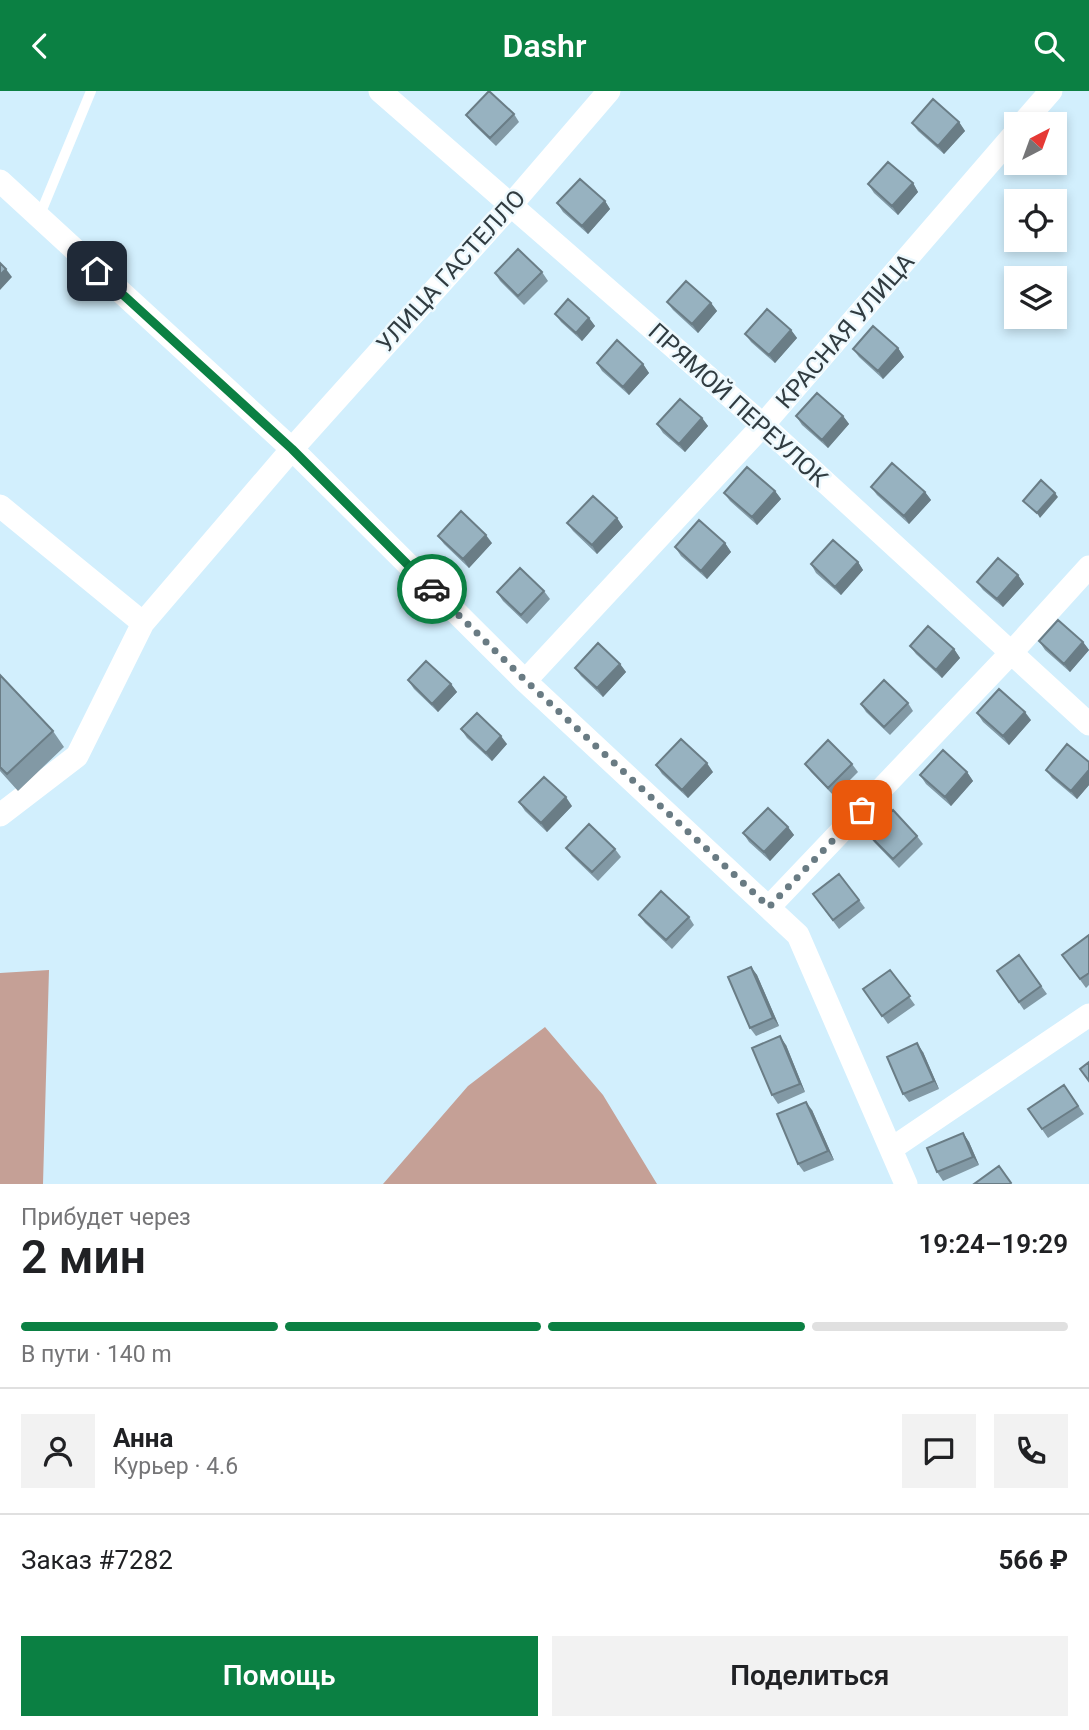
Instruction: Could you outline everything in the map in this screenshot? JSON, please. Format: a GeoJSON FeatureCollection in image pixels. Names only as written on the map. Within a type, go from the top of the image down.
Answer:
{"type":"FeatureCollection","features":[{"type":"Feature","properties":{"kind":"street","name":"ПРЯМОЙ ПЕРЕУЛОК"},"geometry":{"type":"LineString","coordinates":[[380,91],[763,425],[1089,724]]}},
{"type":"Feature","properties":{"kind":"street","name":"УЛИЦА ГАСТЕЛЛО"},"geometry":{"type":"LineString","coordinates":[[0,815],[77,756],[143,623],[292,449],[511,205],[609,91]]}},
{"type":"Feature","properties":{"kind":"street"},"geometry":{"type":"LineString","coordinates":[[1033,112],[1051,91]]}},
{"type":"Feature","properties":{"kind":"street","name":"КРАСНАЯ УЛИЦА"},"geometry":{"type":"LineString","coordinates":[[526,681],[763,425],[1004,146]]}},
{"type":"Feature","properties":{"kind":"street"},"geometry":{"type":"LineString","coordinates":[[0,181],[292,449],[526,681],[798,935],[906,1184]]}},
{"type":"Feature","properties":{"kind":"street"},"geometry":{"type":"LineString","coordinates":[[0,506],[143,623]]}},
{"type":"Feature","properties":{"kind":"street"},"geometry":{"type":"LineString","coordinates":[[769,907],[1011,653],[1089,567]]}},
{"type":"Feature","properties":{"kind":"street"},"geometry":{"type":"LineString","coordinates":[[891,1149],[1089,1016]]}},
{"type":"Feature","properties":{"kind":"lane"},"geometry":{"type":"LineString","coordinates":[[39,218],[91,91]]}},
{"type":"Feature","properties":{"kind":"shaded area"},"geometry":{"type":"Polygon","coordinates":[[[49,970],[43,1184],[0,1184],[0,973],[49,970]]]}},
{"type":"Feature","properties":{"kind":"shaded area"},"geometry":{"type":"Polygon","coordinates":[[[545,1027],[603,1095],[657,1184],[383,1184],[468,1086],[545,1027]]]}},
{"type":"Feature","properties":{"kind":"building"},"geometry":{"type":"Polygon","coordinates":[[[489,91],[514,114],[490,138],[466,115],[489,91]]]}},
{"type":"Feature","properties":{"kind":"building"},"geometry":{"type":"Polygon","coordinates":[[[933,99],[959,122],[938,146],[912,123],[933,99]]]}},
{"type":"Feature","properties":{"kind":"building"},"geometry":{"type":"Polygon","coordinates":[[[888,162],[913,183],[892,206],[868,184],[888,162]]]}},
{"type":"Feature","properties":{"kind":"building"},"geometry":{"type":"Polygon","coordinates":[[[580,179],[605,201],[582,226],[557,203],[580,179]]]}},
{"type":"Feature","properties":{"kind":"building"},"geometry":{"type":"Polygon","coordinates":[[[518,249],[542,272],[518,296],[495,273],[518,249]]]}},
{"type":"Feature","properties":{"kind":"building"},"geometry":{"type":"Polygon","coordinates":[[[0,263],[6,269],[0,275],[0,263]]]}},
{"type":"Feature","properties":{"kind":"building"},"geometry":{"type":"Polygon","coordinates":[[[686,281],[711,303],[692,324],[667,302],[686,281]]]}},
{"type":"Feature","properties":{"kind":"building"},"geometry":{"type":"Polygon","coordinates":[[[568,299],[589,318],[576,333],[555,314],[568,299]]]}},
{"type":"Feature","properties":{"kind":"building"},"geometry":{"type":"Polygon","coordinates":[[[767,309],[791,330],[769,355],[745,334],[767,309]]]}},
{"type":"Feature","properties":{"kind":"building"},"geometry":{"type":"Polygon","coordinates":[[[873,326],[898,348],[878,371],[853,349],[873,326]]]}},
{"type":"Feature","properties":{"kind":"building"},"geometry":{"type":"Polygon","coordinates":[[[617,340],[643,364],[623,387],[597,363],[617,340]]]}},
{"type":"Feature","properties":{"kind":"building"},"geometry":{"type":"Polygon","coordinates":[[[817,393],[843,416],[822,440],[796,416],[817,393]]]}},
{"type":"Feature","properties":{"kind":"building"},"geometry":{"type":"Polygon","coordinates":[[[680,399],[702,418],[679,444],[657,424],[680,399]]]}},
{"type":"Feature","properties":{"kind":"building"},"geometry":{"type":"Polygon","coordinates":[[[892,463],[925,492],[904,516],[871,487],[892,463]]]}},
{"type":"Feature","properties":{"kind":"building"},"geometry":{"type":"Polygon","coordinates":[[[747,467],[775,491],[752,517],[724,493],[747,467]]]}},
{"type":"Feature","properties":{"kind":"building"},"geometry":{"type":"Polygon","coordinates":[[[1041,480],[1055,493],[1037,513],[1023,501],[1041,480]]]}},
{"type":"Feature","properties":{"kind":"building"},"geometry":{"type":"Polygon","coordinates":[[[593,496],[617,518],[592,545],[567,523],[593,496]]]}},
{"type":"Feature","properties":{"kind":"building"},"geometry":{"type":"Polygon","coordinates":[[[461,511],[486,535],[463,559],[438,536],[461,511]]]}},
{"type":"Feature","properties":{"kind":"building"},"geometry":{"type":"Polygon","coordinates":[[[699,520],[725,543],[701,571],[675,547],[699,520]]]}},
{"type":"Feature","properties":{"kind":"building"},"geometry":{"type":"Polygon","coordinates":[[[833,540],[858,562],[835,587],[811,564],[833,540]]]}},
{"type":"Feature","properties":{"kind":"building"},"geometry":{"type":"Polygon","coordinates":[[[998,558],[1018,575],[997,599],[977,582],[998,558]]]}},
{"type":"Feature","properties":{"kind":"building"},"geometry":{"type":"Polygon","coordinates":[[[520,568],[544,591],[521,615],[497,592],[520,568]]]}},
{"type":"Feature","properties":{"kind":"building"},"geometry":{"type":"Polygon","coordinates":[[[1058,620],[1083,642],[1064,664],[1039,641],[1058,620]]]}},
{"type":"Feature","properties":{"kind":"building"},"geometry":{"type":"Polygon","coordinates":[[[928,626],[954,649],[936,670],[910,646],[928,626]]]}},
{"type":"Feature","properties":{"kind":"building"},"geometry":{"type":"Polygon","coordinates":[[[598,643],[620,664],[597,688],[575,668],[598,643]]]}},
{"type":"Feature","properties":{"kind":"building"},"geometry":{"type":"Polygon","coordinates":[[[426,661],[451,684],[432,704],[408,680],[426,661]]]}},
{"type":"Feature","properties":{"kind":"building"},"geometry":{"type":"Polygon","coordinates":[[[0,675],[53,731],[7,774],[0,767],[0,675]]]}},
{"type":"Feature","properties":{"kind":"building"},"geometry":{"type":"Polygon","coordinates":[[[884,680],[908,703],[884,727],[861,704],[884,680]]]}},
{"type":"Feature","properties":{"kind":"building"},"geometry":{"type":"Polygon","coordinates":[[[999,689],[1025,712],[1003,736],[977,713],[999,689]]]}},
{"type":"Feature","properties":{"kind":"building"},"geometry":{"type":"Polygon","coordinates":[[[477,713],[501,736],[486,753],[461,729],[477,713]]]}},
{"type":"Feature","properties":{"kind":"building"},"geometry":{"type":"Polygon","coordinates":[[[681,739],[707,763],[682,790],[656,765],[681,739]]]}},
{"type":"Feature","properties":{"kind":"building"},"geometry":{"type":"Polygon","coordinates":[[[828,740],[852,764],[828,788],[805,764],[828,740]]]}},
{"type":"Feature","properties":{"kind":"building"},"geometry":{"type":"Polygon","coordinates":[[[1067,744],[1089,762],[1089,770],[1071,791],[1046,770],[1067,744]]]}},
{"type":"Feature","properties":{"kind":"building"},"geometry":{"type":"Polygon","coordinates":[[[943,750],[967,772],[945,797],[920,775],[943,750]]]}},
{"type":"Feature","properties":{"kind":"building"},"geometry":{"type":"Polygon","coordinates":[[[544,777],[566,797],[541,823],[519,802],[544,777]]]}},
{"type":"Feature","properties":{"kind":"building"},"geometry":{"type":"Polygon","coordinates":[[[768,808],[788,827],[764,852],[743,833],[768,808]]]}},
{"type":"Feature","properties":{"kind":"building"},"geometry":{"type":"Polygon","coordinates":[[[893,810],[917,836],[893,859],[868,834],[893,810]]]}},
{"type":"Feature","properties":{"kind":"building"},"geometry":{"type":"Polygon","coordinates":[[[589,824],[615,849],[592,872],[566,848],[589,824]]]}},
{"type":"Feature","properties":{"kind":"building"},"geometry":{"type":"Polygon","coordinates":[[[839,874],[859,900],[833,920],[813,894],[839,874]]]}},
{"type":"Feature","properties":{"kind":"building"},"geometry":{"type":"Polygon","coordinates":[[[661,891],[689,917],[666,940],[639,915],[661,891]]]}},
{"type":"Feature","properties":{"kind":"building"},"geometry":{"type":"Polygon","coordinates":[[[1089,935],[1089,973],[1080,979],[1062,955],[1089,935]]]}},
{"type":"Feature","properties":{"kind":"building"},"geometry":{"type":"Polygon","coordinates":[[[1019,955],[1041,986],[1019,1002],[997,971],[1019,955]]]}},
{"type":"Feature","properties":{"kind":"building"},"geometry":{"type":"Polygon","coordinates":[[[751,967],[773,1018],[750,1028],[728,977],[751,967]]]}},
{"type":"Feature","properties":{"kind":"building"},"geometry":{"type":"Polygon","coordinates":[[[890,970],[910,996],[882,1016],[863,989],[890,970]]]}},
{"type":"Feature","properties":{"kind":"building"},"geometry":{"type":"Polygon","coordinates":[[[780,1036],[800,1084],[772,1095],[752,1048],[780,1036]]]}},
{"type":"Feature","properties":{"kind":"building"},"geometry":{"type":"Polygon","coordinates":[[[917,1043],[934,1081],[903,1094],[887,1057],[917,1043]]]}},
{"type":"Feature","properties":{"kind":"building"},"geometry":{"type":"Polygon","coordinates":[[[1089,1062],[1089,1081],[1080,1069],[1089,1062]]]}},
{"type":"Feature","properties":{"kind":"building"},"geometry":{"type":"Polygon","coordinates":[[[1064,1085],[1078,1106],[1042,1129],[1028,1109],[1064,1085]]]}},
{"type":"Feature","properties":{"kind":"building"},"geometry":{"type":"Polygon","coordinates":[[[806,1102],[828,1151],[798,1164],[777,1114],[806,1102]]]}},
{"type":"Feature","properties":{"kind":"building"},"geometry":{"type":"Polygon","coordinates":[[[963,1133],[973,1157],[937,1172],[927,1148],[963,1133]]]}},
{"type":"Feature","properties":{"kind":"building"},"geometry":{"type":"Polygon","coordinates":[[[999,1166],[1010,1184],[974,1184],[999,1166]]]}},
{"type":"Feature","properties":{"kind":"way so far"},"geometry":{"type":"LineString","coordinates":[[432,589],[526,681],[769,907],[862,810]]}},
{"type":"Feature","properties":{"kind":"route"},"geometry":{"type":"LineString","coordinates":[[97,271],[292,449],[432,589]]}}]}
